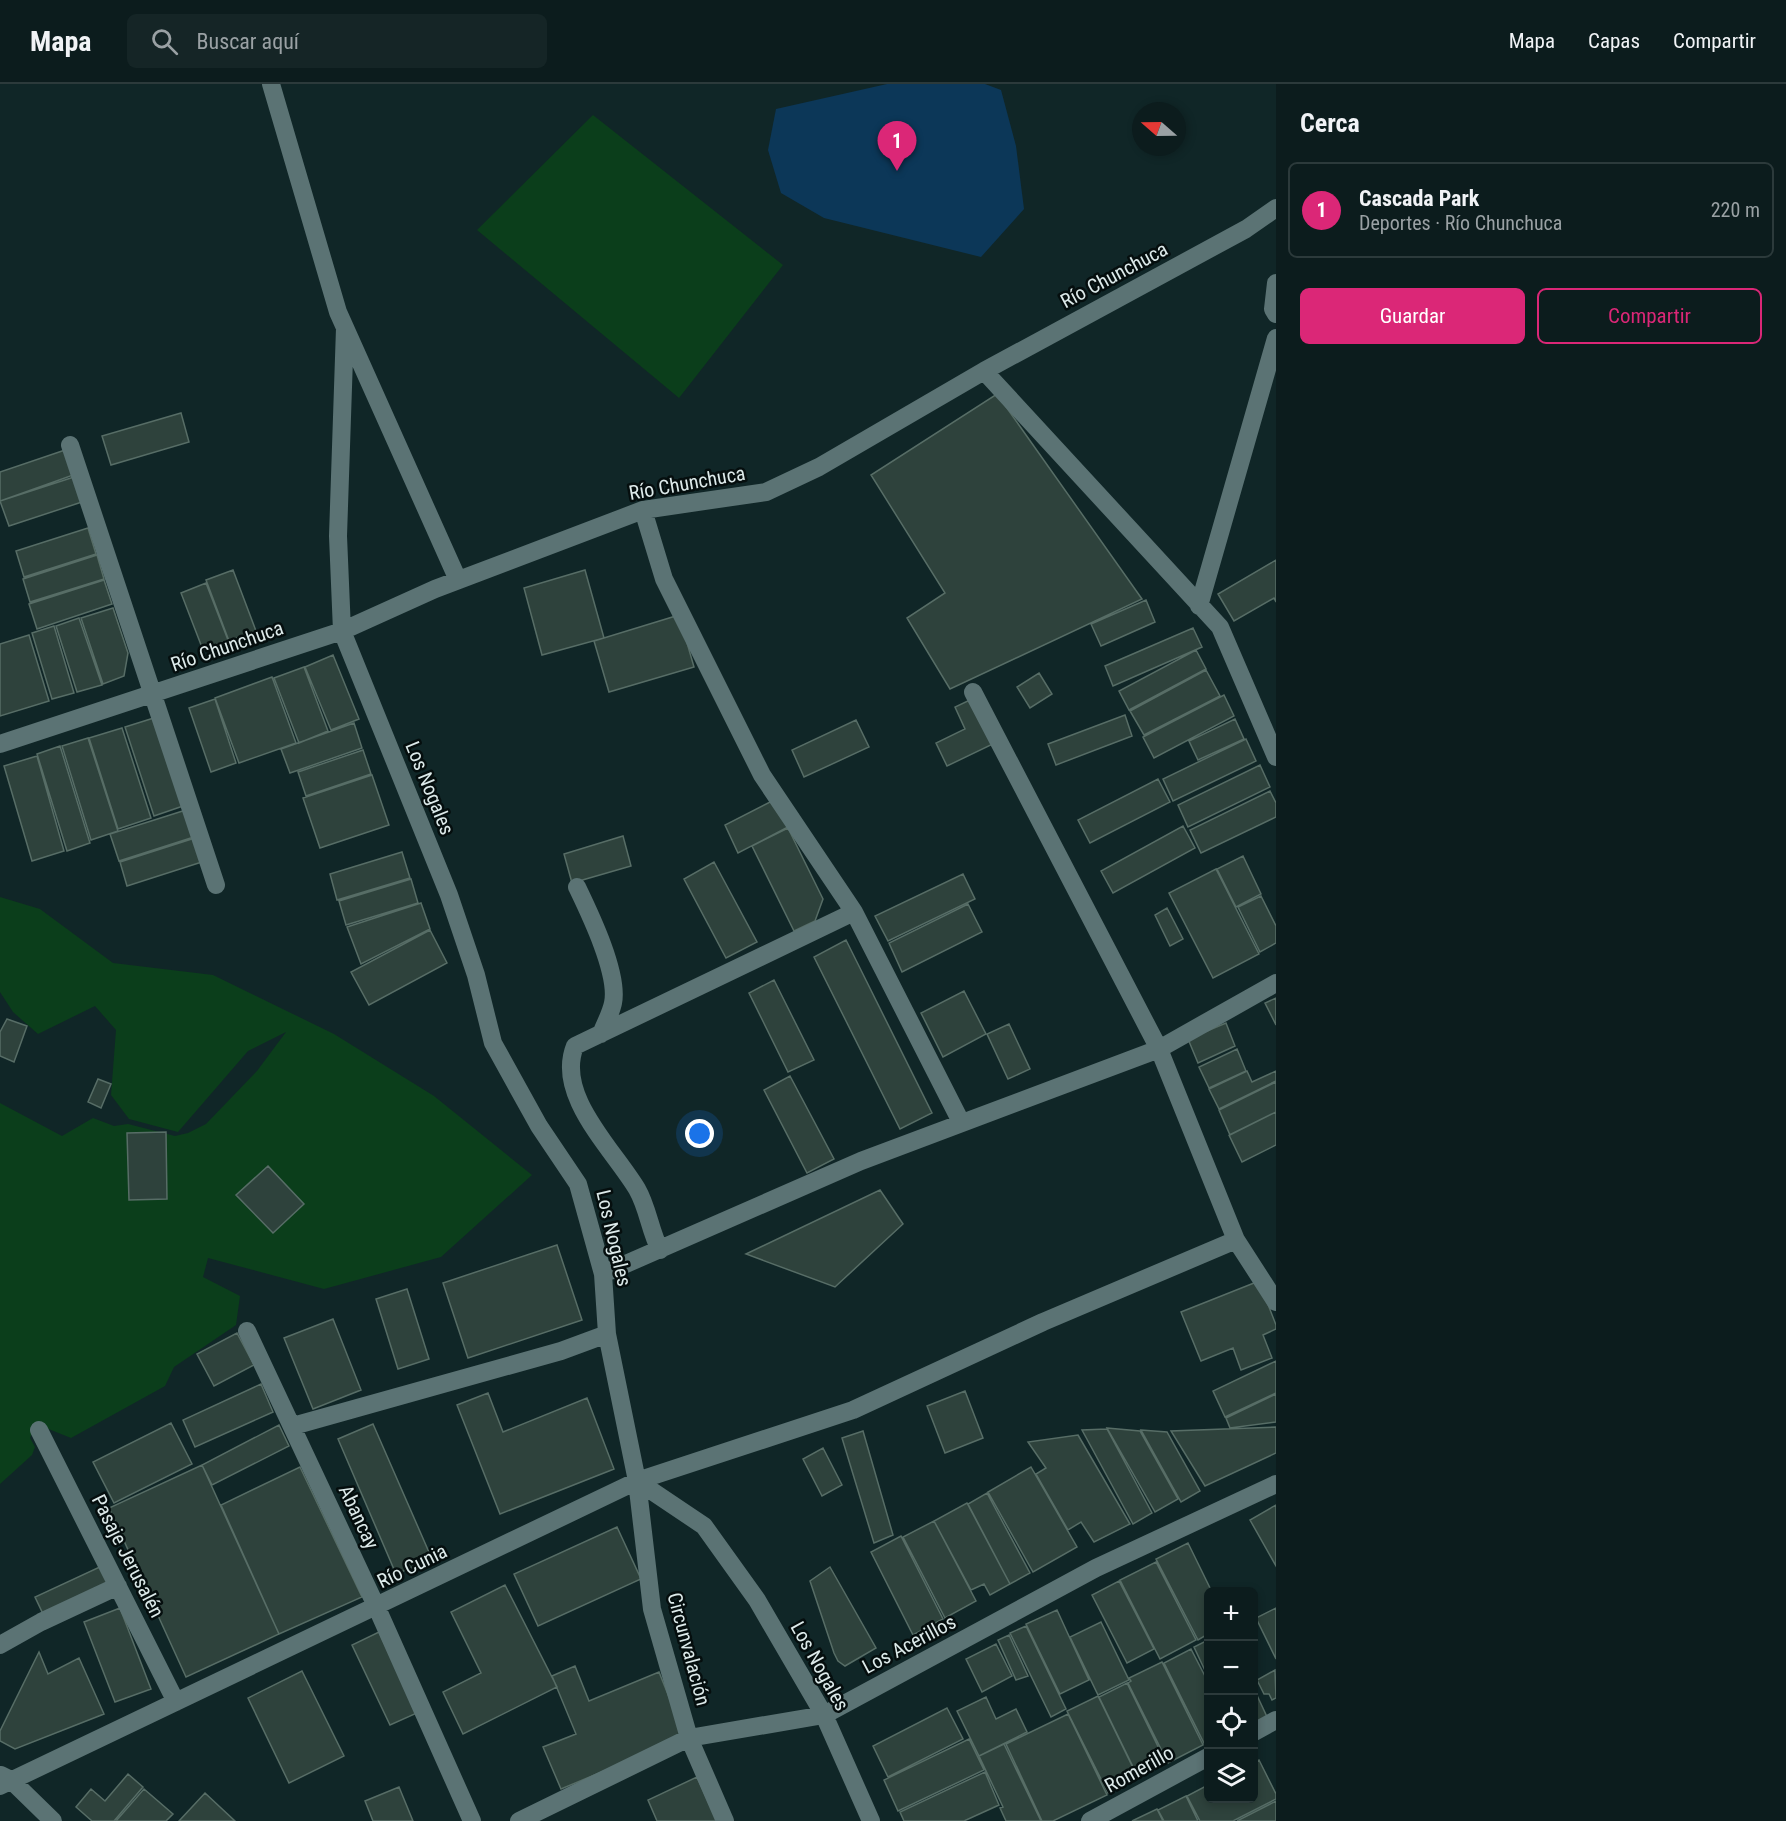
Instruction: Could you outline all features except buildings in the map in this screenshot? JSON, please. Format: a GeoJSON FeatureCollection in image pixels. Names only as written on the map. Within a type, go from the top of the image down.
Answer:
{"type":"FeatureCollection","features":[{"type":"Feature","properties":{"kind":"street"},"geometry":{"type":"LineString","coordinates":[[271,84],[345,328],[458,580]]}},
{"type":"Feature","properties":{"kind":"street","name":"Río Chunchuca"},"geometry":{"type":"LineString","coordinates":[[0,744],[342,631],[458,580],[643,510],[766,492],[819,467],[984,371],[1246,229],[1276,208]]}},
{"type":"Feature","properties":{"kind":"street"},"geometry":{"type":"LineString","coordinates":[[1276,283],[1273,309],[1276,314]]}},
{"type":"Feature","properties":{"kind":"street","name":"Los Nogales"},"geometry":{"type":"LineString","coordinates":[[345,328],[338,536],[342,631],[449,895],[476,975],[493,1043],[539,1126],[578,1184],[603,1274],[607,1334],[637,1481],[704,1526],[757,1600],[824,1715],[871,1821]]}},
{"type":"Feature","properties":{"kind":"street"},"geometry":{"type":"LineString","coordinates":[[1199,606],[1276,338]]}},
{"type":"Feature","properties":{"kind":"street"},"geometry":{"type":"LineString","coordinates":[[984,371],[1220,627],[1276,757]]}},
{"type":"Feature","properties":{"kind":"street"},"geometry":{"type":"LineString","coordinates":[[70,445],[216,885]]}},
{"type":"Feature","properties":{"kind":"street"},"geometry":{"type":"LineString","coordinates":[[643,510],[664,579],[762,775],[854,912],[961,1122]]}},
{"type":"Feature","properties":{"kind":"street"},"geometry":{"type":"LineString","coordinates":[[973,693],[1159,1049],[1236,1240],[1276,1302]]}},
{"type":"Feature","properties":{"kind":"street"},"geometry":{"type":"LineString","coordinates":[[577,887],[596,924],[608,960],[614,1001],[601,1034]]}},
{"type":"Feature","properties":{"kind":"street"},"geometry":{"type":"LineString","coordinates":[[660,1250],[638,1191],[580,1103],[570,1080],[570,1060],[575,1046],[854,912]]}},
{"type":"Feature","properties":{"kind":"street"},"geometry":{"type":"LineString","coordinates":[[603,1274],[861,1161],[1159,1049],[1276,983]]}},
{"type":"Feature","properties":{"kind":"street","name":"Río Cunia"},"geometry":{"type":"LineString","coordinates":[[4,1781],[377,1608],[637,1481],[853,1410],[1043,1322],[1236,1240]]}},
{"type":"Feature","properties":{"kind":"street","name":"Abancay"},"geometry":{"type":"LineString","coordinates":[[247,1331],[377,1608],[472,1821]]}},
{"type":"Feature","properties":{"kind":"street"},"geometry":{"type":"LineString","coordinates":[[292,1426],[561,1351],[607,1334]]}},
{"type":"Feature","properties":{"kind":"street","name":"Pasaje Jerusalén"},"geometry":{"type":"LineString","coordinates":[[39,1430],[176,1702]]}},
{"type":"Feature","properties":{"kind":"street","name":"Circunvalación"},"geometry":{"type":"LineString","coordinates":[[637,1481],[652,1608],[689,1738],[725,1821]]}},
{"type":"Feature","properties":{"kind":"street","name":"Los Acerillos"},"geometry":{"type":"LineString","coordinates":[[519,1821],[689,1738],[824,1715],[1096,1568],[1276,1484]]}},
{"type":"Feature","properties":{"kind":"street"},"geometry":{"type":"LineString","coordinates":[[0,1645],[41,1622],[118,1586]]}},
{"type":"Feature","properties":{"kind":"street","name":"Romerillo"},"geometry":{"type":"LineString","coordinates":[[1090,1821],[1204,1760]]}},
{"type":"Feature","properties":{"kind":"street"},"geometry":{"type":"LineString","coordinates":[[4,1781],[53,1821]]}},
{"type":"Feature","properties":{"kind":"green space"},"geometry":{"type":"Polygon","coordinates":[[[593,115],[783,265],[679,398],[477,230],[593,115]]]}},
{"type":"Feature","properties":{"kind":"green space"},"geometry":{"type":"Polygon","coordinates":[[[0,897],[40,909],[113,963],[213,975],[334,1034],[434,1096],[532,1175],[441,1257],[324,1289],[208,1258],[203,1277],[240,1296],[236,1325],[174,1367],[165,1386],[71,1438],[36,1424],[30,1438],[35,1447],[32,1455],[0,1484],[0,1103],[62,1136],[93,1118],[114,1126],[128,1124],[175,1136],[188,1133],[206,1124],[257,1071],[286,1032],[248,1051],[178,1132],[129,1119],[111,1095],[116,1030],[95,1006],[38,1034],[13,1012],[0,992],[0,897]]]}},
{"type":"Feature","properties":{"kind":"water"},"geometry":{"type":"Polygon","coordinates":[[[887,84],[985,84],[1001,90],[1016,146],[1024,209],[981,257],[824,218],[781,193],[768,150],[776,109],[887,84]]]}},
{"type":"Feature","properties":{"kind":"place","name":"Cascada Park"},"geometry":{"type":"Point","coordinates":[897,171]}}]}
